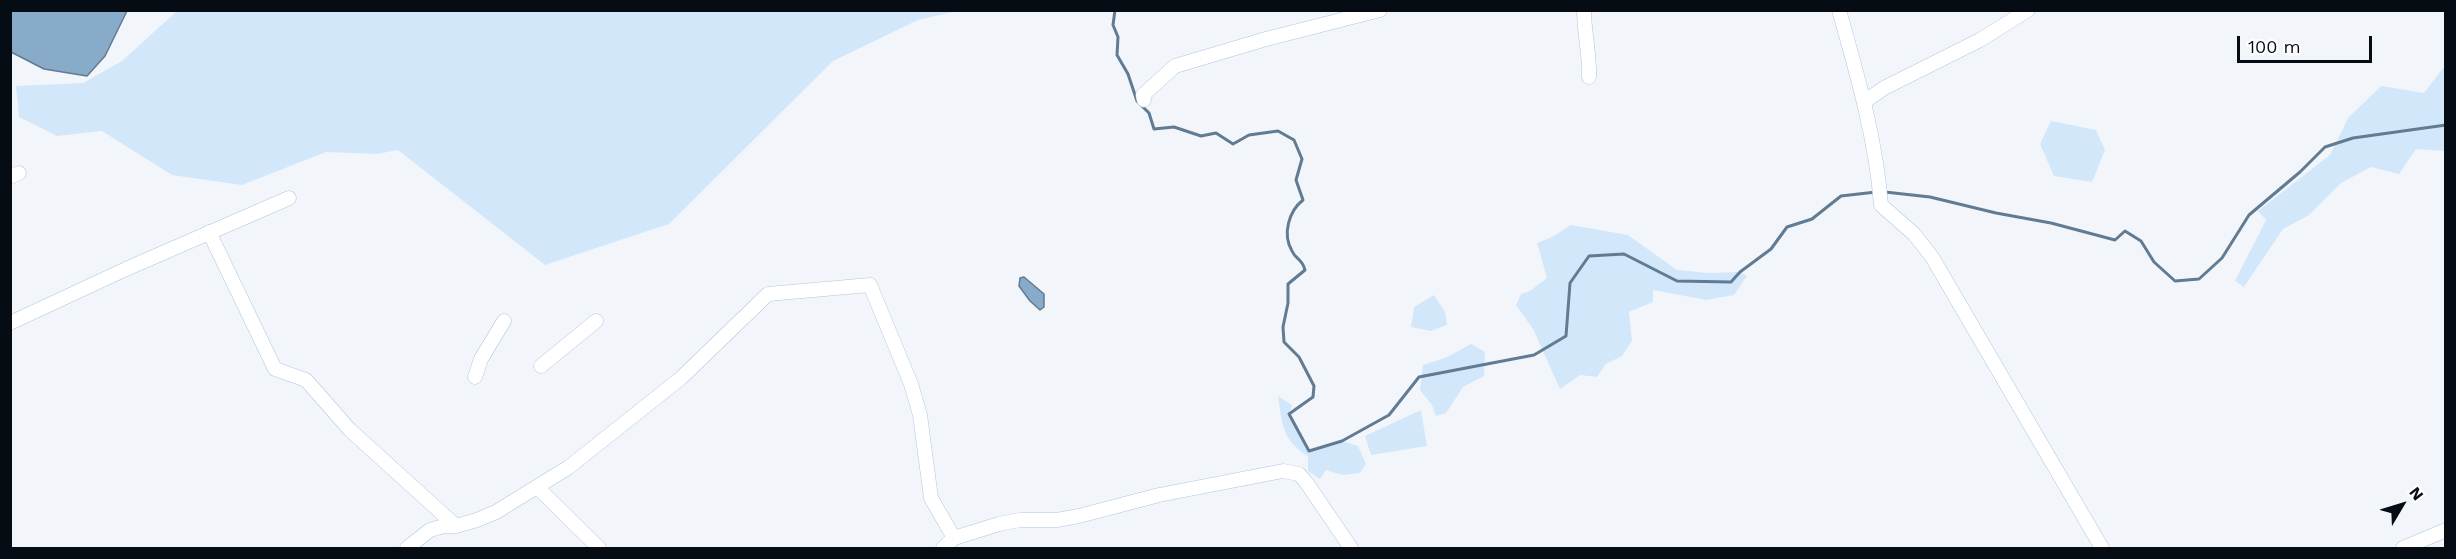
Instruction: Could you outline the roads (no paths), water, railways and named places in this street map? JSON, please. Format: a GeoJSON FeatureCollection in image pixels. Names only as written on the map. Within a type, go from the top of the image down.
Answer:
{"type":"FeatureCollection","features":[{"type":"Feature","properties":{"kind":"street"},"geometry":{"type":"LineString","coordinates":[[1144,100],[1143,95],[1175,66],[1266,39],[1380,10]]}},
{"type":"Feature","properties":{"kind":"street"},"geometry":{"type":"LineString","coordinates":[[1584,10],[1584,26],[1590,56],[1589,77]]}},
{"type":"Feature","properties":{"kind":"street"},"geometry":{"type":"LineString","coordinates":[[1839,10],[1864,102],[1879,178],[1881,205],[1914,234],[1932,257],[2102,549]]}},
{"type":"Feature","properties":{"kind":"street"},"geometry":{"type":"LineString","coordinates":[[1864,102],[1884,88],[1980,40],[2028,10]]}},
{"type":"Feature","properties":{"kind":"street"},"geometry":{"type":"LineString","coordinates":[[10,323],[289,198]]}},
{"type":"Feature","properties":{"kind":"street"},"geometry":{"type":"LineString","coordinates":[[209,232],[275,369],[306,380],[350,430],[456,526]]}},
{"type":"Feature","properties":{"kind":"street"},"geometry":{"type":"LineString","coordinates":[[407,549],[430,530],[444,526],[456,526],[496,512],[538,488],[609,436],[681,378],[768,294],[870,285],[911,384],[920,415],[932,498],[954,538]]}},
{"type":"Feature","properties":{"kind":"street"},"geometry":{"type":"LineString","coordinates":[[475,377],[481,359],[504,321]]}},
{"type":"Feature","properties":{"kind":"street"},"geometry":{"type":"LineString","coordinates":[[541,366],[596,321]]}},
{"type":"Feature","properties":{"kind":"street"},"geometry":{"type":"LineString","coordinates":[[943,549],[954,538],[1007,522],[1057,520],[1079,516],[1159,495],[1283,471],[1299,474],[1306,482],[1351,549]]}},
{"type":"Feature","properties":{"kind":"street"},"geometry":{"type":"LineString","coordinates":[[538,488],[599,549]]}},
{"type":"Feature","properties":{"kind":"street"},"geometry":{"type":"LineString","coordinates":[[2403,549],[2445,530]]}},
{"type":"Feature","properties":{"kind":"water"},"geometry":{"type":"Polygon","coordinates":[[[10,11],[127,11],[105,56],[87,76],[44,69],[11,52],[10,11]]]}},
{"type":"Feature","properties":{"kind":"water"},"geometry":{"type":"Polygon","coordinates":[[[1024,277],[1044,294],[1044,307],[1040,310],[1019,286],[1020,278],[1024,277]]]}},
{"type":"Feature","properties":{"kind":"waterway"},"geometry":{"type":"LineString","coordinates":[[1115,10],[1113,25],[1118,37],[1117,55],[1128,74],[1137,101],[1149,113],[1154,129],[1174,127],[1201,136],[1216,133],[1233,144],[1249,135],[1278,131],[1294,140],[1302,159],[1296,180],[1303,200],[1294,210],[1287,230],[1292,251],[1305,270],[1288,284],[1288,303],[1283,327],[1284,342],[1299,357],[1314,386],[1313,397],[1289,414],[1309,451],[1342,441],[1389,415],[1419,377],[1534,355],[1566,336],[1570,283],[1589,256],[1624,254],[1677,281],[1731,282],[1740,272],[1771,249],[1787,227],[1812,219],[1841,196],[1876,192]]}},
{"type":"Feature","properties":{"kind":"waterway"},"geometry":{"type":"LineString","coordinates":[[1885,192],[1930,197],[2051,223],[2115,240],[2125,231],[2141,241],[2154,262],[2175,281],[2199,279],[2222,258],[2249,215],[2300,172],[2325,147],[2353,138],[2446,125]]}}]}
